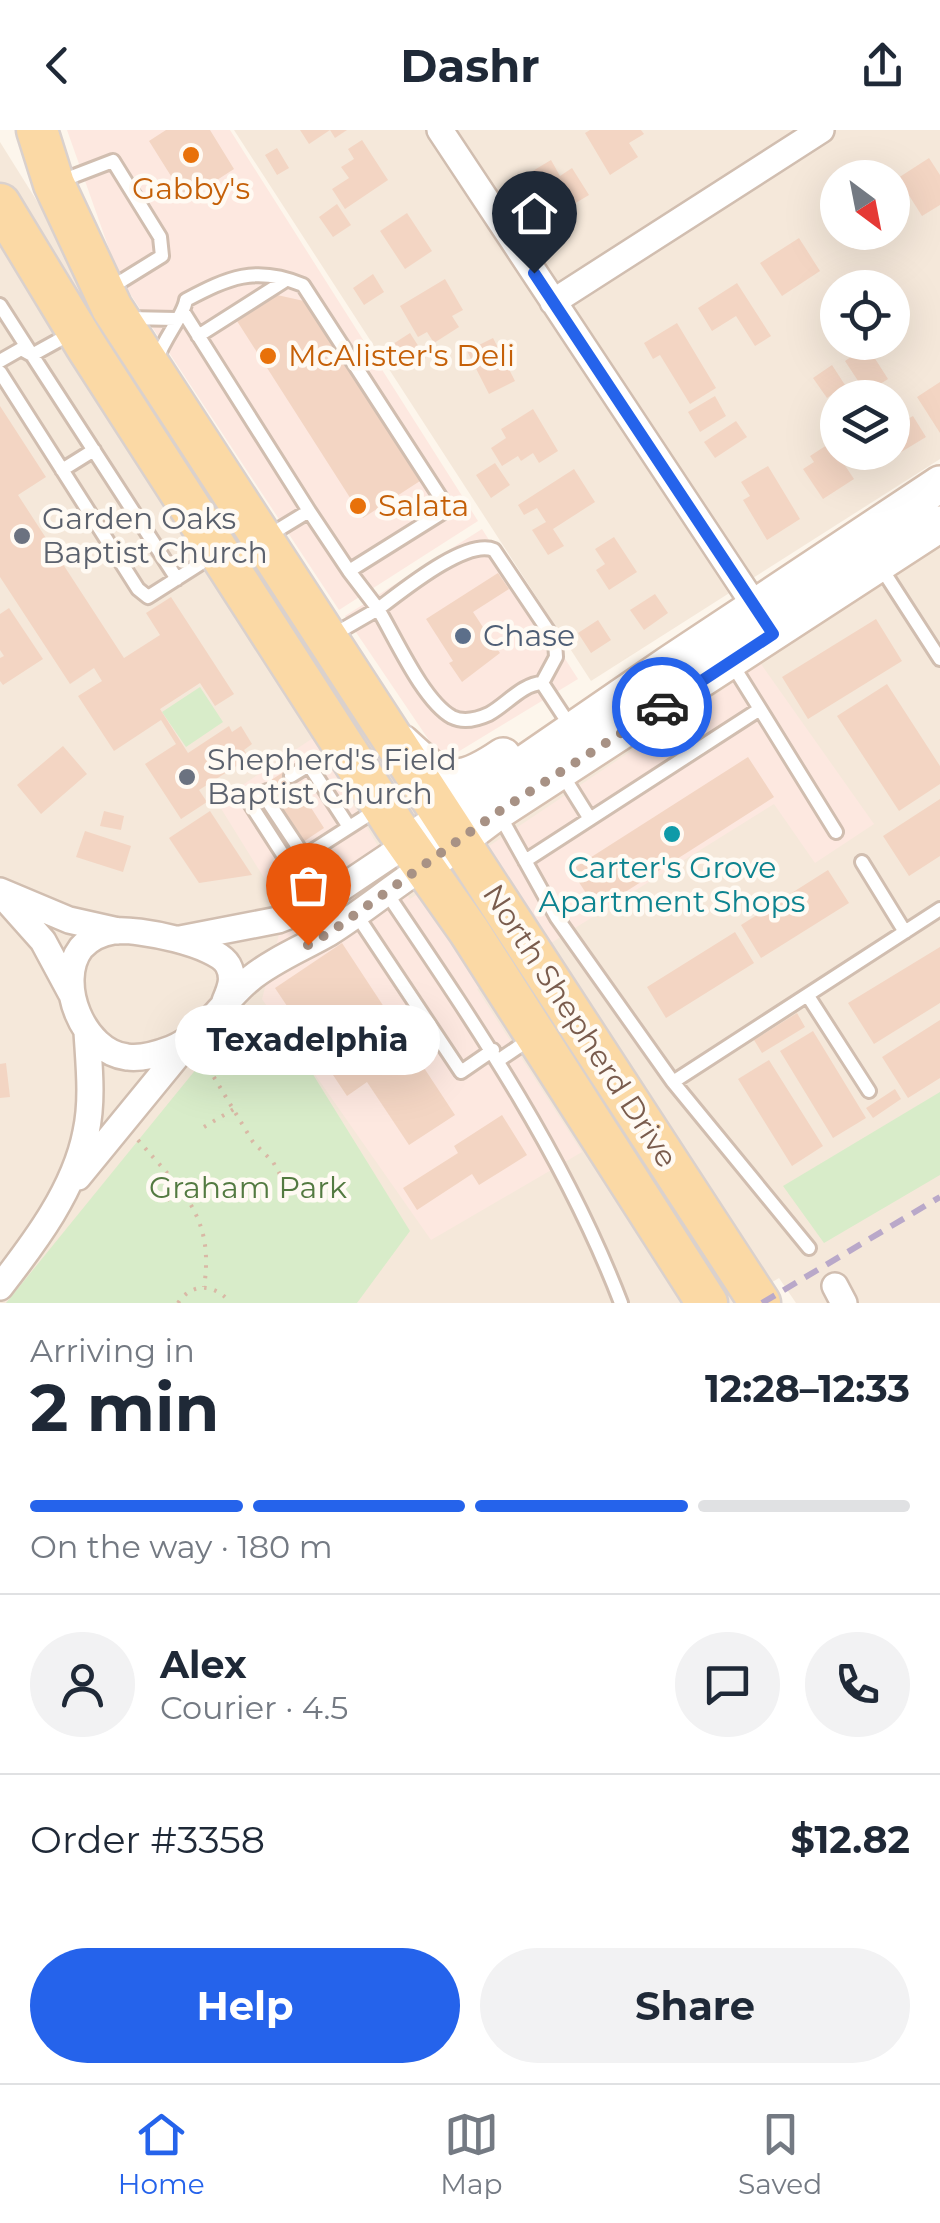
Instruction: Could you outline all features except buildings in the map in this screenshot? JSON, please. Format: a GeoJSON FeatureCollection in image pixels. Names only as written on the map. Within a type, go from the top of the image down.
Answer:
{"type":"FeatureCollection","features":[{"type":"Feature","properties":{"kind":"main road","name":"North Shepherd Drive"},"geometry":{"type":"LineString","coordinates":[[36,130],[54,184],[110,306],[760,1303]]}},
{"type":"Feature","properties":{"kind":"main road","name":"North Shepherd Drive"},"geometry":{"type":"LineString","coordinates":[[0,204],[76,330],[707,1303]]}},
{"type":"Feature","properties":{"kind":"main road"},"geometry":{"type":"LineString","coordinates":[[76,330],[110,306]]}},
{"type":"Feature","properties":{"kind":"main road"},"geometry":{"type":"LineString","coordinates":[[451,831],[498,812],[731,662],[764,620],[940,484]]}},
{"type":"Feature","properties":{"kind":"main road"},"geometry":{"type":"LineString","coordinates":[[383,726],[427,768],[439,774],[465,776],[478,772],[563,715],[641,672],[668,664],[879,564],[940,524]]}},
{"type":"Feature","properties":{"kind":"main road"},"geometry":{"type":"LineString","coordinates":[[223,556],[262,540]]}},
{"type":"Feature","properties":{"kind":"main road"},"geometry":{"type":"LineString","coordinates":[[415,856],[668,664]]}},
{"type":"Feature","properties":{"kind":"street"},"geometry":{"type":"LineString","coordinates":[[440,130],[764,620]]}},
{"type":"Feature","properties":{"kind":"street"},"geometry":{"type":"LineString","coordinates":[[554,302],[822,130]]}},
{"type":"Feature","properties":{"kind":"street"},"geometry":{"type":"LineString","coordinates":[[0,1287],[62,1196],[225,1002],[253,976],[332,931],[386,892],[415,856]]}},
{"type":"Feature","properties":{"kind":"street"},"geometry":{"type":"LineString","coordinates":[[178,940],[278,920],[415,856]]}},
{"type":"Feature","properties":{"kind":"street"},"geometry":{"type":"LineString","coordinates":[[0,892],[69,920],[178,940],[223,958],[232,982],[225,1002]]}},
{"type":"Feature","properties":{"kind":"street"},"geometry":{"type":"LineString","coordinates":[[0,892],[42,941],[71,992],[87,1032],[87,1130],[80,1158],[62,1196]]}},
{"type":"Feature","properties":{"kind":"street"},"geometry":{"type":"LineString","coordinates":[[71,992],[74,959],[84,944],[96,935],[118,931]]}},
{"type":"Feature","properties":{"kind":"street"},"geometry":{"type":"LineString","coordinates":[[87,1032],[125,1058],[146,1057],[189,1041]]}},
{"type":"Feature","properties":{"kind":"lane"},"geometry":{"type":"LineString","coordinates":[[54,184],[113,160],[160,236],[162,256],[110,306],[142,320],[180,316]]}},
{"type":"Feature","properties":{"kind":"lane"},"geometry":{"type":"LineString","coordinates":[[154,374],[166,336],[186,300],[234,275],[288,278],[303,284],[448,510],[349,571]]}},
{"type":"Feature","properties":{"kind":"lane"},"geometry":{"type":"LineString","coordinates":[[198,336],[288,278]]}},
{"type":"Feature","properties":{"kind":"lane"},"geometry":{"type":"LineString","coordinates":[[0,305],[178,578]]}},
{"type":"Feature","properties":{"kind":"lane"},"geometry":{"type":"LineString","coordinates":[[180,316],[198,336],[432,698],[453,718],[472,720],[493,712],[533,684],[542,684]]}},
{"type":"Feature","properties":{"kind":"lane"},"geometry":{"type":"LineString","coordinates":[[32,355],[76,330]]}},
{"type":"Feature","properties":{"kind":"lane"},"geometry":{"type":"LineString","coordinates":[[0,361],[20,349],[32,355]]}},
{"type":"Feature","properties":{"kind":"lane"},"geometry":{"type":"LineString","coordinates":[[0,372],[138,589],[148,597],[223,556]]}},
{"type":"Feature","properties":{"kind":"lane"},"geometry":{"type":"LineString","coordinates":[[62,470],[94,450]]}},
{"type":"Feature","properties":{"kind":"lane"},"geometry":{"type":"LineString","coordinates":[[262,540],[309,512]]}},
{"type":"Feature","properties":{"kind":"lane"},"geometry":{"type":"LineString","coordinates":[[327,639],[463,552],[486,546],[500,554],[555,641],[556,657],[542,684]]}},
{"type":"Feature","properties":{"kind":"lane"},"geometry":{"type":"LineString","coordinates":[[879,564],[940,659]]}},
{"type":"Feature","properties":{"kind":"lane"},"geometry":{"type":"LineString","coordinates":[[731,662],[836,832]]}},
{"type":"Feature","properties":{"kind":"lane"},"geometry":{"type":"LineString","coordinates":[[542,684],[563,715]]}},
{"type":"Feature","properties":{"kind":"lane"},"geometry":{"type":"LineString","coordinates":[[524,861],[760,709]]}},
{"type":"Feature","properties":{"kind":"lane"},"geometry":{"type":"LineString","coordinates":[[291,776],[308,765],[349,828]]}},
{"type":"Feature","properties":{"kind":"lane"},"geometry":{"type":"LineString","coordinates":[[560,772],[590,819]]}},
{"type":"Feature","properties":{"kind":"lane"},"geometry":{"type":"LineString","coordinates":[[304,856],[265,792],[249,802],[332,931]]}},
{"type":"Feature","properties":{"kind":"lane"},"geometry":{"type":"LineString","coordinates":[[290,866],[383,806]]}},
{"type":"Feature","properties":{"kind":"lane"},"geometry":{"type":"LineString","coordinates":[[498,812],[557,918],[673,1082],[809,1248]]}},
{"type":"Feature","properties":{"kind":"lane"},"geometry":{"type":"LineString","coordinates":[[862,862],[905,932]]}},
{"type":"Feature","properties":{"kind":"lane"},"geometry":{"type":"LineString","coordinates":[[386,892],[496,1055],[575,1193],[621,1303]]}},
{"type":"Feature","properties":{"kind":"lane"},"geometry":{"type":"LineString","coordinates":[[673,1082],[940,909]]}},
{"type":"Feature","properties":{"kind":"lane"},"geometry":{"type":"LineString","coordinates":[[356,914],[461,1072],[534,1036]]}},
{"type":"Feature","properties":{"kind":"lane"},"geometry":{"type":"LineString","coordinates":[[808,996],[869,1090]]}},
{"type":"Feature","properties":{"kind":"path"},"geometry":{"type":"LineString","coordinates":[[189,1041],[254,1142],[285,1182],[290,1179]]}},
{"type":"Feature","properties":{"kind":"path"},"geometry":{"type":"LineString","coordinates":[[204,1128],[234,1109]]}},
{"type":"Feature","properties":{"kind":"path"},"geometry":{"type":"LineString","coordinates":[[123,1123],[181,1191],[205,1234],[208,1262],[204,1287]]}},
{"type":"Feature","properties":{"kind":"path"},"geometry":{"type":"LineString","coordinates":[[167,1200],[181,1191]]}},
{"type":"Feature","properties":{"kind":"path"},"geometry":{"type":"LineString","coordinates":[[178,1303],[190,1290],[204,1287],[225,1298]]}},
{"type":"Feature","properties":{"kind":"shaded area"},"geometry":{"type":"Polygon","coordinates":[[[67,130],[230,130],[478,521],[339,610],[119,277],[67,130]]]}},
{"type":"Feature","properties":{"kind":"shaded area"},"geometry":{"type":"Polygon","coordinates":[[[234,130],[940,130],[940,459],[591,681],[234,130]]]}},
{"type":"Feature","properties":{"kind":"shaded area"},"geometry":{"type":"Polygon","coordinates":[[[0,142],[433,834],[940,507],[940,1303],[796,1303],[779,1278],[738,1303],[0,1303],[0,142]]]}},
{"type":"Feature","properties":{"kind":"shaded area"},"geometry":{"type":"Polygon","coordinates":[[[482,529],[578,679],[443,761],[345,616],[482,529]]]}},
{"type":"Feature","properties":{"kind":"shaded area"},"geometry":{"type":"Polygon","coordinates":[[[761,664],[874,824],[815,863],[774,804],[477,989],[582,1152],[431,1240],[262,999],[285,912],[217,802],[313,738],[410,899],[761,664]]]}},
{"type":"Feature","properties":{"kind":"green space"},"geometry":{"type":"Polygon","coordinates":[[[200,687],[223,722],[186,747],[162,712],[200,687]]]}},
{"type":"Feature","properties":{"kind":"green space","name":"Graham Park"},"geometry":{"type":"Polygon","coordinates":[[[236,1020],[301,1055],[410,1231],[357,1303],[6,1303],[236,1020]]]}},
{"type":"Feature","properties":{"kind":"green space"},"geometry":{"type":"Polygon","coordinates":[[[940,1092],[940,1175],[824,1243],[783,1186],[940,1092]]]}},
{"type":"Feature","properties":{"kind":"railway"},"geometry":{"type":"LineString","coordinates":[[762,1303],[940,1197]]}},
{"type":"Feature","properties":{"kind":"way so far"},"geometry":{"type":"LineString","coordinates":[[308,945],[498,812],[662,707]]}},
{"type":"Feature","properties":{"kind":"place","name":"Gabby's"},"geometry":{"type":"Point","coordinates":[191,155]}},
{"type":"Feature","properties":{"kind":"place","name":"McAlister's Deli"},"geometry":{"type":"Point","coordinates":[268,356]}},
{"type":"Feature","properties":{"kind":"place","name":"Salata"},"geometry":{"type":"Point","coordinates":[358,506]}},
{"type":"Feature","properties":{"kind":"place","name":"Garden Oaks Baptist Church"},"geometry":{"type":"Point","coordinates":[22,536]}},
{"type":"Feature","properties":{"kind":"place","name":"Chase"},"geometry":{"type":"Point","coordinates":[463,636]}},
{"type":"Feature","properties":{"kind":"place","name":"Shepherd's Field Baptist Church"},"geometry":{"type":"Point","coordinates":[187,777]}},
{"type":"Feature","properties":{"kind":"place","name":"Carter's Grove Apartment Shops"},"geometry":{"type":"Point","coordinates":[672,834]}},
{"type":"Feature","properties":{"kind":"place","name":"Texadelphia"},"geometry":{"type":"Point","coordinates":[308,945]}},
{"type":"Feature","properties":{"kind":"route"},"geometry":{"type":"LineString","coordinates":[[534,273],[773,634],[662,707]]}}]}
